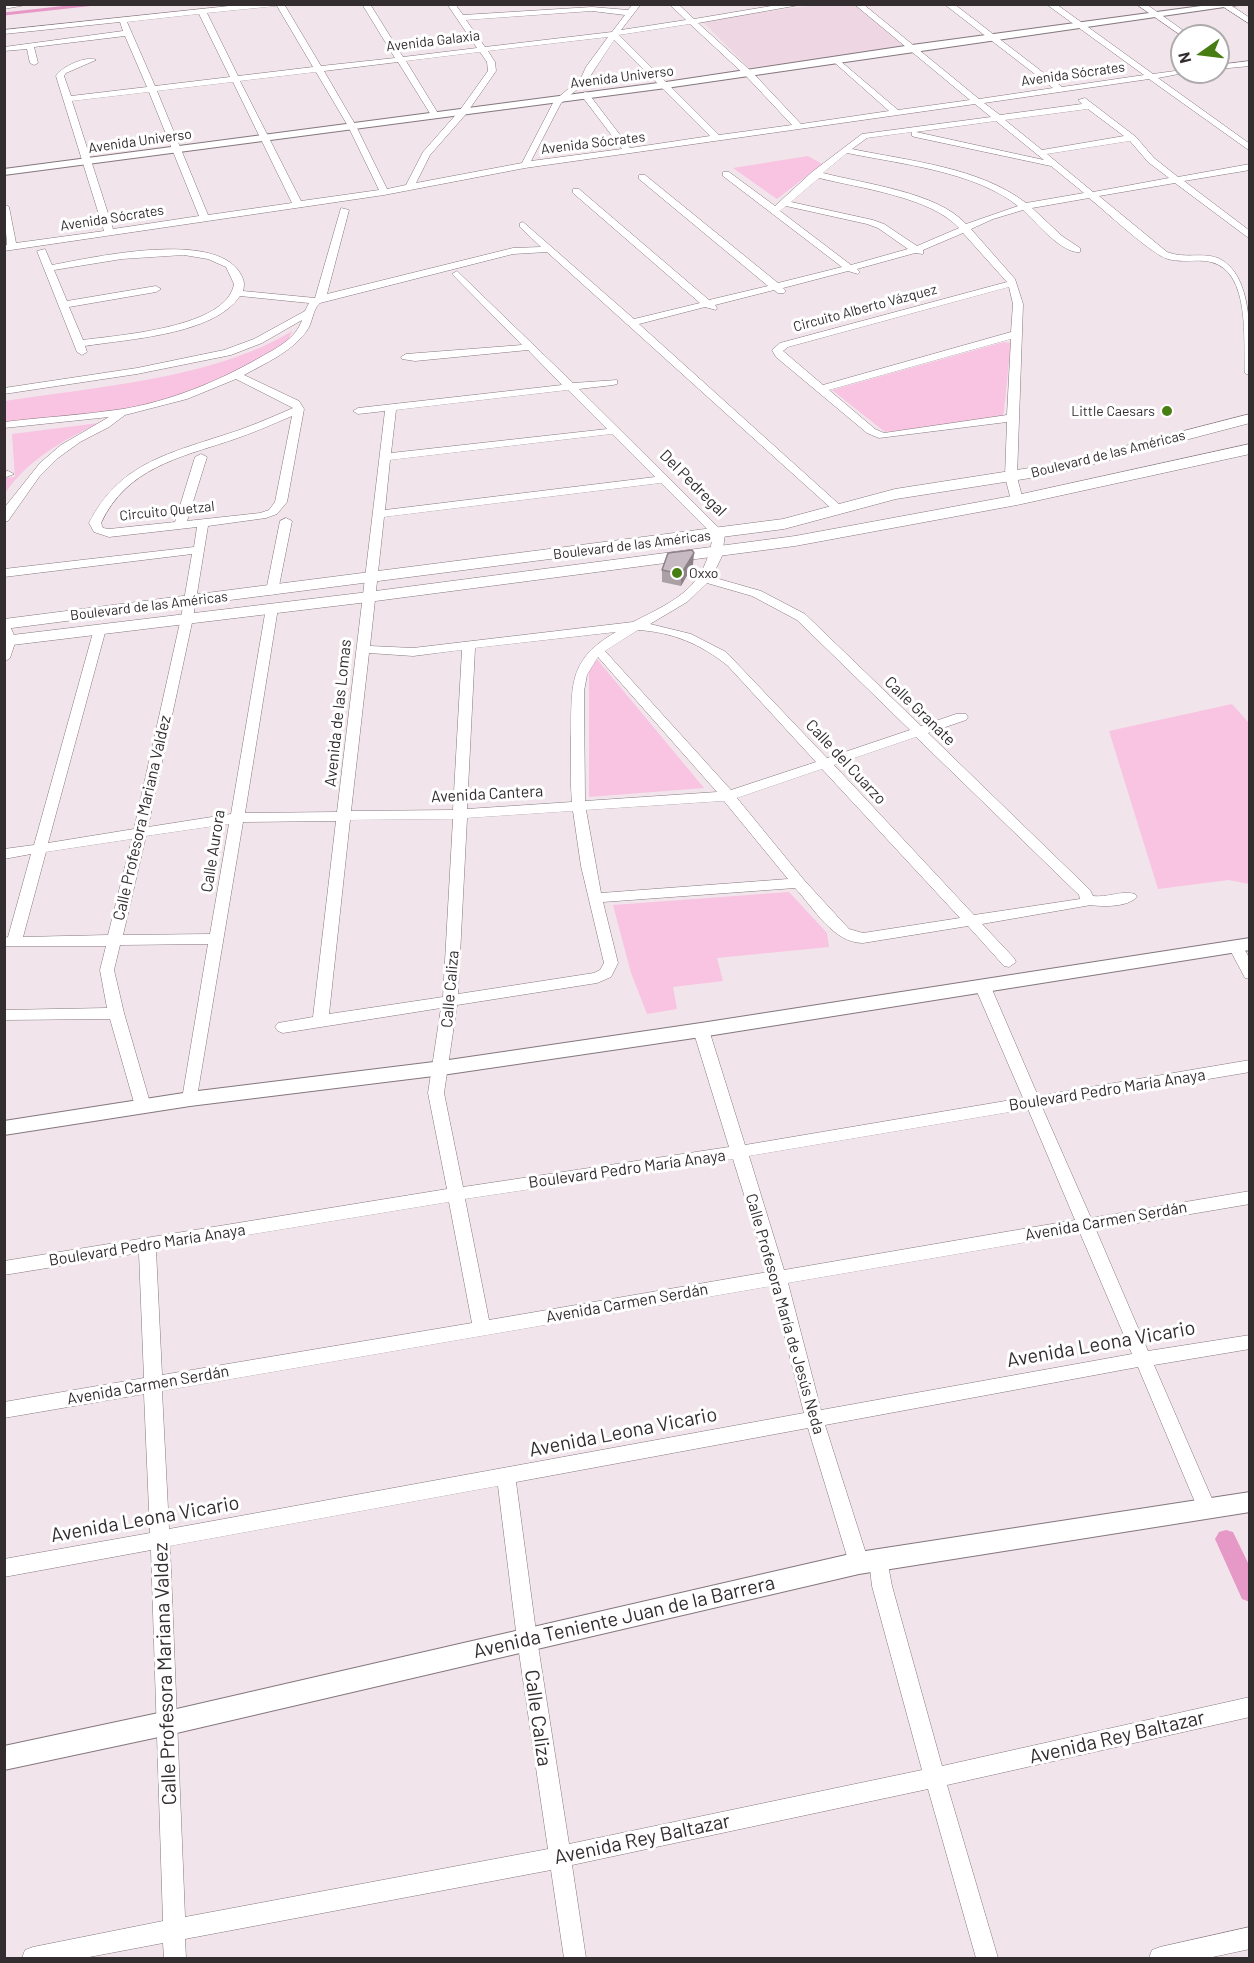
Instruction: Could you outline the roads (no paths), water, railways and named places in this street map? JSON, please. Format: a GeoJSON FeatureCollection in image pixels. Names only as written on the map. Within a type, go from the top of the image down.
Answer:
{"type":"FeatureCollection","features":[{"type":"Feature","properties":{"kind":"main road","name":"Boulevard de las Américas"},"geometry":{"type":"LineString","coordinates":[[6,633],[100,629],[272,591],[784,524],[895,494],[1056,469],[1250,418]]}},
{"type":"Feature","properties":{"kind":"main road","name":"Boulevard de las Américas"},"geometry":{"type":"LineString","coordinates":[[6,633],[188,610],[272,608],[719,552],[1017,500],[1250,449]]}},
{"type":"Feature","properties":{"kind":"main road"},"geometry":{"type":"LineString","coordinates":[[784,524],[795,540]]}},
{"type":"Feature","properties":{"kind":"street"},"geometry":{"type":"LineString","coordinates":[[4,8],[27,4]]}},
{"type":"Feature","properties":{"kind":"street"},"geometry":{"type":"LineString","coordinates":[[4,32],[277,4],[352,126],[384,192]]}},
{"type":"Feature","properties":{"kind":"street"},"geometry":{"type":"LineString","coordinates":[[366,4],[435,115]]}},
{"type":"Feature","properties":{"kind":"street"},"geometry":{"type":"LineString","coordinates":[[409,188],[426,154],[463,112],[492,71],[491,62],[451,4]]}},
{"type":"Feature","properties":{"kind":"street"},"geometry":{"type":"LineString","coordinates":[[525,165],[559,99],[587,77],[590,67],[637,4]]}},
{"type":"Feature","properties":{"kind":"street"},"geometry":{"type":"LineString","coordinates":[[673,4],[749,74],[801,128]]}},
{"type":"Feature","properties":{"kind":"street","name":"Avenida Galaxia"},"geometry":{"type":"LineString","coordinates":[[69,99],[613,34],[694,22],[773,6],[801,4]]}},
{"type":"Feature","properties":{"kind":"street"},"geometry":{"type":"LineString","coordinates":[[858,4],[1000,119],[1089,195],[1167,256],[1214,260],[1237,276],[1245,302],[1250,373]]}},
{"type":"Feature","properties":{"kind":"street"},"geometry":{"type":"LineString","coordinates":[[948,4],[1059,89]]}},
{"type":"Feature","properties":{"kind":"street"},"geometry":{"type":"LineString","coordinates":[[1050,4],[1250,148]]}},
{"type":"Feature","properties":{"kind":"street"},"geometry":{"type":"LineString","coordinates":[[1140,4],[1170,25]]}},
{"type":"Feature","properties":{"kind":"street","name":"Avenida Universo"},"geometry":{"type":"LineString","coordinates":[[4,172],[749,74],[912,48],[1242,4]]}},
{"type":"Feature","properties":{"kind":"street"},"geometry":{"type":"LineString","coordinates":[[1224,6],[1250,22]]}},
{"type":"Feature","properties":{"kind":"street"},"geometry":{"type":"LineString","coordinates":[[460,18],[592,9],[631,13]]}},
{"type":"Feature","properties":{"kind":"street"},"geometry":{"type":"LineString","coordinates":[[202,12],[298,205]]}},
{"type":"Feature","properties":{"kind":"street"},"geometry":{"type":"LineString","coordinates":[[123,21],[178,150],[204,218]]}},
{"type":"Feature","properties":{"kind":"street"},"geometry":{"type":"LineString","coordinates":[[4,50],[128,33]]}},
{"type":"Feature","properties":{"kind":"street"},"geometry":{"type":"LineString","coordinates":[[613,34],[718,139]]}},
{"type":"Feature","properties":{"kind":"street"},"geometry":{"type":"LineString","coordinates":[[30,46],[34,63]]}},
{"type":"Feature","properties":{"kind":"street"},"geometry":{"type":"LineString","coordinates":[[92,60],[61,74],[109,232]]}},
{"type":"Feature","properties":{"kind":"street"},"geometry":{"type":"LineString","coordinates":[[838,61],[895,112]]}},
{"type":"Feature","properties":{"kind":"street"},"geometry":{"type":"LineString","coordinates":[[1232,66],[1249,64]]}},
{"type":"Feature","properties":{"kind":"street","name":"Avenida Sócrates"},"geometry":{"type":"LineString","coordinates":[[8,248],[409,188],[525,165],[801,128],[977,100],[1170,74]]}},
{"type":"Feature","properties":{"kind":"street"},"geometry":{"type":"LineString","coordinates":[[1074,94],[1131,138],[1151,160],[1250,236]]}},
{"type":"Feature","properties":{"kind":"street"},"geometry":{"type":"LineString","coordinates":[[585,95],[629,152]]}},
{"type":"Feature","properties":{"kind":"street"},"geometry":{"type":"LineString","coordinates":[[780,206],[844,150],[865,136],[1089,106]]}},
{"type":"Feature","properties":{"kind":"street"},"geometry":{"type":"LineString","coordinates":[[903,131],[1054,165]]}},
{"type":"Feature","properties":{"kind":"street"},"geometry":{"type":"LineString","coordinates":[[1039,153],[1131,138]]}},
{"type":"Feature","properties":{"kind":"street"},"geometry":{"type":"LineString","coordinates":[[844,150],[976,181],[1004,192],[1026,207],[1068,246],[1077,250]]}},
{"type":"Feature","properties":{"kind":"street"},"geometry":{"type":"LineString","coordinates":[[642,332],[786,294],[921,249],[998,214],[1089,195],[1250,167]]}},
{"type":"Feature","properties":{"kind":"street"},"geometry":{"type":"LineString","coordinates":[[726,174],[780,206],[854,271]]}},
{"type":"Feature","properties":{"kind":"street"},"geometry":{"type":"LineString","coordinates":[[815,174],[920,201],[942,209],[964,228],[1013,283],[1018,304],[1011,477],[1017,500]]}},
{"type":"Feature","properties":{"kind":"street"},"geometry":{"type":"LineString","coordinates":[[642,177],[786,294]]}},
{"type":"Feature","properties":{"kind":"street"},"geometry":{"type":"LineString","coordinates":[[576,191],[716,312]]}},
{"type":"Feature","properties":{"kind":"street"},"geometry":{"type":"LineString","coordinates":[[780,206],[870,222],[921,249]]}},
{"type":"Feature","properties":{"kind":"street"},"geometry":{"type":"LineString","coordinates":[[4,207],[8,248]]}},
{"type":"Feature","properties":{"kind":"street"},"geometry":{"type":"LineString","coordinates":[[4,425],[122,412],[183,397],[237,375],[282,350],[306,324],[344,210]]}},
{"type":"Feature","properties":{"kind":"street"},"geometry":{"type":"LineString","coordinates":[[524,225],[837,508]]}},
{"type":"Feature","properties":{"kind":"street"},"geometry":{"type":"LineString","coordinates":[[4,391],[146,370],[227,353],[258,341],[313,305],[513,251],[550,249]]}},
{"type":"Feature","properties":{"kind":"street"},"geometry":{"type":"LineString","coordinates":[[42,251],[81,348],[190,323],[226,307],[235,296],[240,282],[234,270],[218,259],[200,254],[151,252],[50,268]]}},
{"type":"Feature","properties":{"kind":"street"},"geometry":{"type":"LineString","coordinates":[[632,323],[777,287],[854,271]]}},
{"type":"Feature","properties":{"kind":"street","name":"Del Pedregal"},"geometry":{"type":"LineString","coordinates":[[450,1001],[597,978],[606,973],[611,963],[595,898],[579,807],[577,689],[584,666],[598,650],[634,626],[686,598],[707,579],[719,552],[719,534],[457,274]]}},
{"type":"Feature","properties":{"kind":"street","name":"Circuito Alberto Vázquez"},"geometry":{"type":"LineString","coordinates":[[1012,418],[883,436],[872,431],[777,352],[779,347],[1013,283]]}},
{"type":"Feature","properties":{"kind":"street"},"geometry":{"type":"LineString","coordinates":[[63,305],[156,289]]}},
{"type":"Feature","properties":{"kind":"street"},"geometry":{"type":"LineString","coordinates":[[235,296],[313,305]]}},
{"type":"Feature","properties":{"kind":"street"},"geometry":{"type":"LineString","coordinates":[[821,389],[1016,334]]}},
{"type":"Feature","properties":{"kind":"street"},"geometry":{"type":"LineString","coordinates":[[406,357],[531,347]]}},
{"type":"Feature","properties":{"kind":"street"},"geometry":{"type":"LineString","coordinates":[[237,375],[295,404],[299,409]]}},
{"type":"Feature","properties":{"kind":"street"},"geometry":{"type":"LineString","coordinates":[[358,411],[613,382]]}},
{"type":"Feature","properties":{"kind":"street","name":"Avenida de las Lomas"},"geometry":{"type":"LineString","coordinates":[[320,1022],[391,407]]}},
{"type":"Feature","properties":{"kind":"street","name":"Circuito Quetzal"},"geometry":{"type":"LineString","coordinates":[[299,409],[281,502],[277,509],[262,516],[109,532],[100,532],[95,525],[98,515],[111,497],[127,481],[151,465],[299,409]]}},
{"type":"Feature","properties":{"kind":"street"},"geometry":{"type":"LineString","coordinates":[[4,519],[15,499],[36,471],[74,441],[112,421],[122,412]]}},
{"type":"Feature","properties":{"kind":"street"},"geometry":{"type":"LineString","coordinates":[[386,457],[614,431]]}},
{"type":"Feature","properties":{"kind":"street"},"geometry":{"type":"LineString","coordinates":[[180,524],[201,457]]}},
{"type":"Feature","properties":{"kind":"street"},"geometry":{"type":"LineString","coordinates":[[379,514],[663,479]]}},
{"type":"Feature","properties":{"kind":"street"},"geometry":{"type":"LineString","coordinates":[[272,591],[286,521]]}},
{"type":"Feature","properties":{"kind":"street","name":"Calle Profesora Mariana Valdez"},"geometry":{"type":"LineString","coordinates":[[143,1106],[116,1012],[107,970],[140,834],[188,610],[203,528]]}},
{"type":"Feature","properties":{"kind":"street"},"geometry":{"type":"LineString","coordinates":[[4,573],[199,550]]}},
{"type":"Feature","properties":{"kind":"street","name":"Calle Granate"},"geometry":{"type":"LineString","coordinates":[[707,579],[741,588],[777,602],[801,617],[1085,893],[1088,900]]}},
{"type":"Feature","properties":{"kind":"street","name":"Calle Aurora"},"geometry":{"type":"LineString","coordinates":[[190,1099],[272,608]]}},
{"type":"Feature","properties":{"kind":"street"},"geometry":{"type":"LineString","coordinates":[[364,649],[400,653],[634,626]]}},
{"type":"Feature","properties":{"kind":"street","name":"Calle del Cuarzo"},"geometry":{"type":"LineString","coordinates":[[634,626],[648,626],[680,634],[722,654],[1009,962]]}},
{"type":"Feature","properties":{"kind":"street"},"geometry":{"type":"LineString","coordinates":[[100,629],[39,849],[9,942],[217,939]]}},
{"type":"Feature","properties":{"kind":"street"},"geometry":{"type":"LineString","coordinates":[[4,658],[6,633]]}},
{"type":"Feature","properties":{"kind":"street","name":"Calle Caliza"},"geometry":{"type":"LineString","coordinates":[[469,645],[450,1001],[442,1068],[436,1093],[482,1327]]}},
{"type":"Feature","properties":{"kind":"street"},"geometry":{"type":"LineString","coordinates":[[598,650],[728,796],[799,883],[844,933],[854,938],[1084,903],[1088,900],[1104,902],[1130,897]]}},
{"type":"Feature","properties":{"kind":"street","name":"Avenida Cantera"},"geometry":{"type":"LineString","coordinates":[[4,854],[236,818],[460,814],[728,796],[960,717]]}},
{"type":"Feature","properties":{"kind":"street"},"geometry":{"type":"LineString","coordinates":[[595,898],[799,883]]}},
{"type":"Feature","properties":{"kind":"street"},"geometry":{"type":"LineString","coordinates":[[4,1128],[190,1099],[442,1068],[701,1030],[1246,944],[1250,974]]}},
{"type":"Feature","properties":{"kind":"street"},"geometry":{"type":"LineString","coordinates":[[983,987],[1087,1224],[1207,1508]]}},
{"type":"Feature","properties":{"kind":"street"},"geometry":{"type":"LineString","coordinates":[[283,1027],[450,1001]]}},
{"type":"Feature","properties":{"kind":"street"},"geometry":{"type":"LineString","coordinates":[[4,1015],[116,1012]]}},
{"type":"Feature","properties":{"kind":"street","name":"Calle Profesora María de Jesús Neda"},"geometry":{"type":"LineString","coordinates":[[701,1030],[778,1277],[814,1418],[869,1561],[882,1586],[987,1959]]}},
{"type":"Feature","properties":{"kind":"street","name":"Boulevard Pedro María Anaya"},"geometry":{"type":"LineString","coordinates":[[4,1268],[456,1194],[738,1152],[1250,1066]]}},
{"type":"Feature","properties":{"kind":"street","name":"Avenida Carmen Serdán"},"geometry":{"type":"LineString","coordinates":[[4,1410],[1250,1197]]}},
{"type":"Feature","properties":{"kind":"street","name":"Calle Profesora Mariana Valdez"},"geometry":{"type":"LineString","coordinates":[[147,1245],[155,1383],[175,1959]]}},
{"type":"Feature","properties":{"kind":"street","name":"Avenida Leona Vicario"},"geometry":{"type":"LineString","coordinates":[[4,1568],[506,1477],[814,1418],[1250,1342]]}},
{"type":"Feature","properties":{"kind":"street","name":"Calle Caliza"},"geometry":{"type":"LineString","coordinates":[[506,1477],[558,1857],[575,1959]]}},
{"type":"Feature","properties":{"kind":"street","name":"Avenida Teniente Juan de la Barrera"},"geometry":{"type":"LineString","coordinates":[[4,1758],[168,1723],[869,1561],[1250,1502]]}},
{"type":"Feature","properties":{"kind":"street","name":"Avenida Rey Baltazar"},"geometry":{"type":"LineString","coordinates":[[33,1959],[174,1929],[558,1857],[935,1778],[1250,1707]]}},
{"type":"Feature","properties":{"kind":"street"},"geometry":{"type":"LineString","coordinates":[[1160,1959],[1250,1938]]}},
{"type":"Feature","properties":{"kind":"waterway"},"geometry":{"type":"LineString","coordinates":[[4,14],[95,4]]}},
{"type":"Feature","properties":{"kind":"waterway"},"geometry":{"type":"LineString","coordinates":[[1226,1539],[1250,1592]]}},
{"type":"Feature","properties":{"kind":"place","name":"Little Caesars"},"geometry":{"type":"Point","coordinates":[1167,411]}},
{"type":"Feature","properties":{"kind":"place","name":"Oxxo"},"geometry":{"type":"Point","coordinates":[677,573]}}]}
